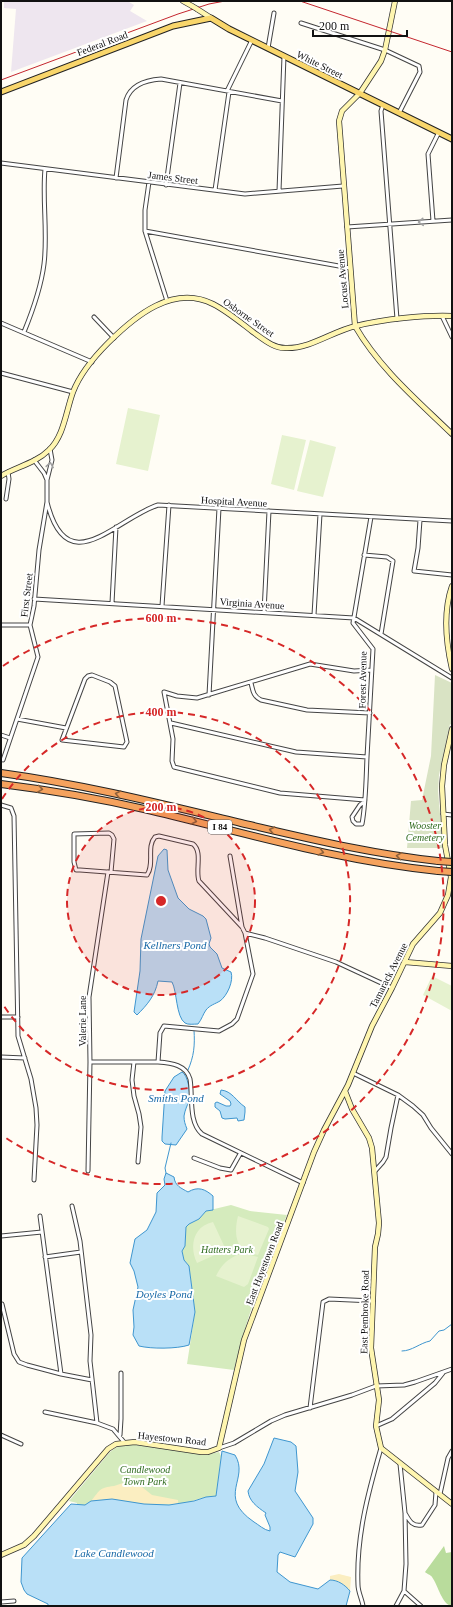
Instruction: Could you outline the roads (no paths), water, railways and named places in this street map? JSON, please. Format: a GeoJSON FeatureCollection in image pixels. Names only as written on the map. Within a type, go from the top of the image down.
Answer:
{"type":"FeatureCollection","features":[{"type":"Feature","properties":{"kind":"highway","name":"I 84"},"geometry":{"type":"LineString","coordinates":[[1,774],[118,794],[347,848],[452,862]]}},
{"type":"Feature","properties":{"kind":"highway","name":"I 84"},"geometry":{"type":"LineString","coordinates":[[1,784],[60,792],[122,804],[344,857],[395,866],[452,872]]}},
{"type":"Feature","properties":{"kind":"main road","name":"White Street"},"geometry":{"type":"LineString","coordinates":[[211,18],[252,40],[452,139]]}},
{"type":"Feature","properties":{"kind":"main road","name":"Federal Road"},"geometry":{"type":"LineString","coordinates":[[1,92],[170,27],[211,18]]}},
{"type":"Feature","properties":{"kind":"street","name":"White Street"},"geometry":{"type":"LineString","coordinates":[[183,1],[211,18]]}},
{"type":"Feature","properties":{"kind":"street","name":"Locust Avenue"},"geometry":{"type":"LineString","coordinates":[[395,1],[385,50],[381,61],[360,93],[344,108],[339,118],[343,186],[355,326],[364,341],[396,380],[452,434]]}},
{"type":"Feature","properties":{"kind":"street"},"geometry":{"type":"LineString","coordinates":[[268,48],[274,13]]}},
{"type":"Feature","properties":{"kind":"street"},"geometry":{"type":"LineString","coordinates":[[301,23],[385,50],[419,66],[420,68],[410,92],[399,113]]}},
{"type":"Feature","properties":{"kind":"street"},"geometry":{"type":"LineString","coordinates":[[215,190],[228,91],[252,40]]}},
{"type":"Feature","properties":{"kind":"street"},"geometry":{"type":"LineString","coordinates":[[280,191],[284,56]]}},
{"type":"Feature","properties":{"kind":"street"},"geometry":{"type":"LineString","coordinates":[[116,178],[126,100],[128,92],[134,87],[152,80],[161,79],[282,101]]}},
{"type":"Feature","properties":{"kind":"street"},"geometry":{"type":"LineString","coordinates":[[166,185],[180,83]]}},
{"type":"Feature","properties":{"kind":"street"},"geometry":{"type":"LineString","coordinates":[[383,105],[381,111],[397,319]]}},
{"type":"Feature","properties":{"kind":"street"},"geometry":{"type":"LineString","coordinates":[[433,221],[428,154],[439,132]]}},
{"type":"Feature","properties":{"kind":"street","name":"James Street"},"geometry":{"type":"LineString","coordinates":[[1,163],[245,194],[343,186]]}},
{"type":"Feature","properties":{"kind":"street"},"geometry":{"type":"LineString","coordinates":[[24,332],[37,298],[44,263],[44,168]]}},
{"type":"Feature","properties":{"kind":"street"},"geometry":{"type":"LineString","coordinates":[[149,182],[145,210],[145,231],[167,301]]}},
{"type":"Feature","properties":{"kind":"street"},"geometry":{"type":"LineString","coordinates":[[347,227],[452,220]]}},
{"type":"Feature","properties":{"kind":"street"},"geometry":{"type":"LineString","coordinates":[[145,231],[350,268]]}},
{"type":"Feature","properties":{"kind":"street","name":"Osborne Street"},"geometry":{"type":"LineString","coordinates":[[50,449],[57,439],[73,392],[79,380],[92,362],[114,338],[135,319],[146,311],[167,301],[197,298],[214,304],[266,341],[282,348],[299,346],[326,338],[355,326],[397,319],[452,316]]}},
{"type":"Feature","properties":{"kind":"street"},"geometry":{"type":"LineString","coordinates":[[442,316],[452,338]]}},
{"type":"Feature","properties":{"kind":"street"},"geometry":{"type":"LineString","coordinates":[[94,317],[114,338]]}},
{"type":"Feature","properties":{"kind":"street"},"geometry":{"type":"LineString","coordinates":[[1,323],[92,362]]}},
{"type":"Feature","properties":{"kind":"street"},"geometry":{"type":"LineString","coordinates":[[1,373],[73,392]]}},
{"type":"Feature","properties":{"kind":"street"},"geometry":{"type":"LineString","coordinates":[[1,476],[34,460],[50,449]]}},
{"type":"Feature","properties":{"kind":"street","name":"First Street"},"geometry":{"type":"LineString","coordinates":[[3,760],[38,657],[30,625],[34,606],[39,550],[47,502],[47,480],[52,460],[50,449]]}},
{"type":"Feature","properties":{"kind":"street"},"geometry":{"type":"LineString","coordinates":[[34,460],[44,473],[47,480]]}},
{"type":"Feature","properties":{"kind":"street"},"geometry":{"type":"LineString","coordinates":[[6,499],[9,479],[8,472]]}},
{"type":"Feature","properties":{"kind":"street","name":"Hospital Avenue"},"geometry":{"type":"LineString","coordinates":[[47,502],[50,517],[62,534],[73,541],[80,542],[94,540],[146,509],[169,505],[452,521]]}},
{"type":"Feature","properties":{"kind":"street"},"geometry":{"type":"LineString","coordinates":[[162,606],[169,505]]}},
{"type":"Feature","properties":{"kind":"street"},"geometry":{"type":"LineString","coordinates":[[209,695],[219,508]]}},
{"type":"Feature","properties":{"kind":"street"},"geometry":{"type":"LineString","coordinates":[[264,612],[269,511]]}},
{"type":"Feature","properties":{"kind":"street"},"geometry":{"type":"LineString","coordinates":[[314,615],[320,514]]}},
{"type":"Feature","properties":{"kind":"street"},"geometry":{"type":"LineString","coordinates":[[354,618],[371,517]]}},
{"type":"Feature","properties":{"kind":"street"},"geometry":{"type":"LineString","coordinates":[[420,520],[418,548],[414,571],[452,575]]}},
{"type":"Feature","properties":{"kind":"street"},"geometry":{"type":"LineString","coordinates":[[112,603],[116,527]]}},
{"type":"Feature","properties":{"kind":"street"},"geometry":{"type":"LineString","coordinates":[[364,555],[387,557],[393,561],[381,634]]}},
{"type":"Feature","properties":{"kind":"street"},"geometry":{"type":"LineString","coordinates":[[452,586],[448,599],[446,616],[447,637],[452,669]]}},
{"type":"Feature","properties":{"kind":"street","name":"Virginia Avenue"},"geometry":{"type":"LineString","coordinates":[[34,599],[354,618],[452,678]]}},
{"type":"Feature","properties":{"kind":"street","name":"Forest Avenue"},"geometry":{"type":"LineString","coordinates":[[354,618],[353,623],[356,629],[373,650],[370,713],[364,801],[362,824],[356,824],[353,822],[352,817],[364,801]]}},
{"type":"Feature","properties":{"kind":"street"},"geometry":{"type":"LineString","coordinates":[[1,625],[30,625]]}},
{"type":"Feature","properties":{"kind":"street"},"geometry":{"type":"LineString","coordinates":[[364,801],[280,793],[174,767],[172,761],[173,739],[171,723],[164,692],[187,698],[196,698],[251,683],[310,664],[348,670],[372,670]]}},
{"type":"Feature","properties":{"kind":"street"},"geometry":{"type":"LineString","coordinates":[[92,675],[113,684],[127,742],[126,745],[120,748],[67,742],[62,740],[66,728],[85,679],[88,676],[92,675]]}},
{"type":"Feature","properties":{"kind":"street"},"geometry":{"type":"LineString","coordinates":[[251,683],[253,693],[261,700],[307,710],[370,713]]}},
{"type":"Feature","properties":{"kind":"street"},"geometry":{"type":"LineString","coordinates":[[17,719],[66,728]]}},
{"type":"Feature","properties":{"kind":"street"},"geometry":{"type":"LineString","coordinates":[[171,723],[296,752],[367,757]]}},
{"type":"Feature","properties":{"kind":"street","name":"Tamarack Avenue"},"geometry":{"type":"LineString","coordinates":[[345,1091],[372,1026],[413,944],[440,913],[448,895],[451,878],[445,845],[442,778],[452,729]]}},
{"type":"Feature","properties":{"kind":"street"},"geometry":{"type":"LineString","coordinates":[[1,734],[10,738]]}},
{"type":"Feature","properties":{"kind":"street"},"geometry":{"type":"LineString","coordinates":[[1,805],[11,808],[14,816],[18,1036],[31,1079],[37,1118],[34,1180]]}},
{"type":"Feature","properties":{"kind":"street"},"geometry":{"type":"LineString","coordinates":[[443,814],[452,814]]}},
{"type":"Feature","properties":{"kind":"street","name":"Valerie Lane"},"geometry":{"type":"LineString","coordinates":[[88,1171],[90,1062],[89,997],[109,872],[114,839],[109,833],[74,834],[76,870],[109,872]]}},
{"type":"Feature","properties":{"kind":"street"},"geometry":{"type":"LineString","coordinates":[[109,872],[147,875],[150,870],[152,843],[155,837],[159,836],[194,844],[198,850],[199,881],[242,927],[245,933],[253,974],[237,1019],[232,1024],[219,1031],[164,1026],[160,1033],[158,1062]]}},
{"type":"Feature","properties":{"kind":"street"},"geometry":{"type":"LineString","coordinates":[[230,856],[242,927]]}},
{"type":"Feature","properties":{"kind":"street"},"geometry":{"type":"LineString","coordinates":[[245,933],[265,938],[336,962],[392,988]]}},
{"type":"Feature","properties":{"kind":"street"},"geometry":{"type":"LineString","coordinates":[[405,962],[452,966]]}},
{"type":"Feature","properties":{"kind":"street"},"geometry":{"type":"LineString","coordinates":[[1,1017],[18,1017]]}},
{"type":"Feature","properties":{"kind":"street"},"geometry":{"type":"LineString","coordinates":[[1,1057],[25,1058]]}},
{"type":"Feature","properties":{"kind":"street"},"geometry":{"type":"LineString","coordinates":[[90,1062],[158,1062],[175,1064],[183,1068],[189,1075],[193,1119],[198,1130],[240,1154],[303,1183]]}},
{"type":"Feature","properties":{"kind":"street"},"geometry":{"type":"LineString","coordinates":[[134,1062],[132,1080],[141,1126],[138,1162]]}},
{"type":"Feature","properties":{"kind":"street"},"geometry":{"type":"LineString","coordinates":[[353,1073],[398,1095],[423,1115],[431,1128],[452,1154]]}},
{"type":"Feature","properties":{"kind":"street","name":"East Pembroke Road"},"geometry":{"type":"LineString","coordinates":[[345,1091],[352,1110],[369,1138],[375,1171],[379,1223],[375,1247],[371,1348],[379,1400],[376,1426],[382,1448]]}},
{"type":"Feature","properties":{"kind":"street","name":"East Hayestown Road"},"geometry":{"type":"LineString","coordinates":[[219,1448],[244,1340],[321,1136],[345,1091]]}},
{"type":"Feature","properties":{"kind":"street"},"geometry":{"type":"LineString","coordinates":[[375,1171],[386,1157],[398,1095]]}},
{"type":"Feature","properties":{"kind":"street"},"geometry":{"type":"LineString","coordinates":[[194,1158],[220,1168],[231,1170],[240,1154]]}},
{"type":"Feature","properties":{"kind":"street"},"geometry":{"type":"LineString","coordinates":[[72,1206],[81,1252],[91,1335],[90,1361],[97,1423]]}},
{"type":"Feature","properties":{"kind":"street"},"geometry":{"type":"LineString","coordinates":[[40,1216],[61,1374]]}},
{"type":"Feature","properties":{"kind":"street"},"geometry":{"type":"LineString","coordinates":[[1,1236],[42,1232]]}},
{"type":"Feature","properties":{"kind":"street"},"geometry":{"type":"LineString","coordinates":[[45,1257],[81,1252]]}},
{"type":"Feature","properties":{"kind":"street"},"geometry":{"type":"LineString","coordinates":[[310,1408],[323,1302],[329,1299],[373,1301]]}},
{"type":"Feature","properties":{"kind":"street"},"geometry":{"type":"LineString","coordinates":[[2,1304],[14,1354],[19,1362],[61,1374],[92,1380]]}},
{"type":"Feature","properties":{"kind":"street","name":"Hayestown Road"},"geometry":{"type":"LineString","coordinates":[[1,1555],[18,1548],[29,1541],[108,1449],[116,1444],[135,1442],[208,1452],[234,1443],[285,1415],[376,1386],[404,1385],[452,1369]]}},
{"type":"Feature","properties":{"kind":"street"},"geometry":{"type":"LineString","coordinates":[[376,1426],[392,1418],[435,1383],[443,1372]]}},
{"type":"Feature","properties":{"kind":"street"},"geometry":{"type":"LineString","coordinates":[[120,1435],[122,1373]]}},
{"type":"Feature","properties":{"kind":"street"},"geometry":{"type":"LineString","coordinates":[[45,1412],[97,1423],[113,1429],[120,1435],[124,1442]]}},
{"type":"Feature","properties":{"kind":"street"},"geometry":{"type":"LineString","coordinates":[[1,1434],[22,1444]]}},
{"type":"Feature","properties":{"kind":"street"},"geometry":{"type":"LineString","coordinates":[[362,1606],[358,1587],[360,1529],[368,1493],[382,1448],[400,1464],[452,1504]]}},
{"type":"Feature","properties":{"kind":"street"},"geometry":{"type":"LineString","coordinates":[[405,1513],[412,1523],[422,1525],[435,1505],[448,1458],[452,1451]]}},
{"type":"Feature","properties":{"kind":"street"},"geometry":{"type":"LineString","coordinates":[[396,1606],[404,1591],[406,1564],[405,1513],[400,1464]]}},
{"type":"Feature","properties":{"kind":"street"},"geometry":{"type":"LineString","coordinates":[[404,1591],[421,1606]]}},
{"type":"Feature","properties":{"kind":"street"},"geometry":{"type":"LineString","coordinates":[[1,1602],[14,1601]]}},
{"type":"Feature","properties":{"kind":"water","name":"Kellners Pond"},"geometry":{"type":"Polygon","coordinates":[[[164,849],[167,850],[168,870],[178,898],[189,909],[206,919],[211,938],[209,944],[210,947],[217,954],[222,968],[231,972],[232,976],[231,984],[223,999],[208,1008],[198,1024],[188,1024],[182,1020],[178,1010],[172,982],[158,981],[153,996],[147,1004],[137,1015],[134,1012],[140,971],[141,939],[158,856],[164,849]]]}},
{"type":"Feature","properties":{"kind":"water","name":"Smiths Pond"},"geometry":{"type":"Polygon","coordinates":[[[182,1072],[186,1077],[190,1098],[184,1116],[187,1129],[176,1145],[165,1144],[162,1141],[162,1137],[165,1091],[174,1077],[182,1072]]]}},
{"type":"Feature","properties":{"kind":"water"},"geometry":{"type":"Polygon","coordinates":[[[221,1090],[231,1094],[245,1107],[244,1120],[238,1121],[237,1118],[222,1118],[220,1111],[215,1107],[215,1103],[217,1102],[226,1106],[230,1106],[231,1104],[230,1101],[220,1094],[221,1090]]]}},
{"type":"Feature","properties":{"kind":"water","name":"Doyles Pond"},"geometry":{"type":"Polygon","coordinates":[[[166,1173],[174,1177],[177,1185],[188,1192],[195,1189],[201,1189],[213,1196],[213,1210],[206,1211],[199,1219],[186,1227],[185,1246],[182,1251],[184,1260],[189,1266],[195,1312],[189,1345],[171,1348],[150,1348],[139,1346],[133,1335],[133,1310],[138,1287],[134,1271],[130,1263],[135,1239],[147,1230],[156,1212],[157,1193],[165,1185],[164,1179],[166,1173]]]}},
{"type":"Feature","properties":{"kind":"water","name":"Lake Candlewood"},"geometry":{"type":"Polygon","coordinates":[[[274,1438],[291,1442],[296,1446],[298,1472],[295,1491],[313,1518],[313,1524],[295,1557],[280,1552],[278,1555],[277,1572],[290,1582],[318,1589],[330,1580],[339,1582],[350,1591],[346,1606],[48,1606],[48,1604],[27,1594],[24,1590],[21,1582],[22,1558],[71,1504],[85,1505],[91,1501],[112,1499],[144,1504],[169,1505],[216,1496],[222,1451],[235,1455],[239,1464],[235,1496],[237,1504],[243,1513],[254,1522],[270,1531],[265,1515],[266,1513],[252,1501],[248,1491],[264,1464],[274,1438]]]}},
{"type":"Feature","properties":{"kind":"waterway"},"geometry":{"type":"LineString","coordinates":[[188,1070],[194,1051],[194,1030]]}},
{"type":"Feature","properties":{"kind":"waterway"},"geometry":{"type":"LineString","coordinates":[[166,1173],[165,1168],[171,1143]]}},
{"type":"Feature","properties":{"kind":"waterway"},"geometry":{"type":"LineString","coordinates":[[402,1351],[409,1350],[430,1341],[439,1331],[444,1330],[452,1324]]}},
{"type":"Feature","properties":{"kind":"railway"},"geometry":{"type":"LineString","coordinates":[[1,80],[178,14],[209,4],[225,1]]}},
{"type":"Feature","properties":{"kind":"railway"},"geometry":{"type":"LineString","coordinates":[[300,1],[452,52]]}},
{"type":"Feature","properties":{"kind":"park label","name":"Wooster Cemetery"},"geometry":{"type":"Point","coordinates":[425,830]}},
{"type":"Feature","properties":{"kind":"park label","name":"Hatters Park"},"geometry":{"type":"Point","coordinates":[227,1249]}},
{"type":"Feature","properties":{"kind":"park label","name":"Candlewood Town Park"},"geometry":{"type":"Point","coordinates":[145,1474]}}]}
